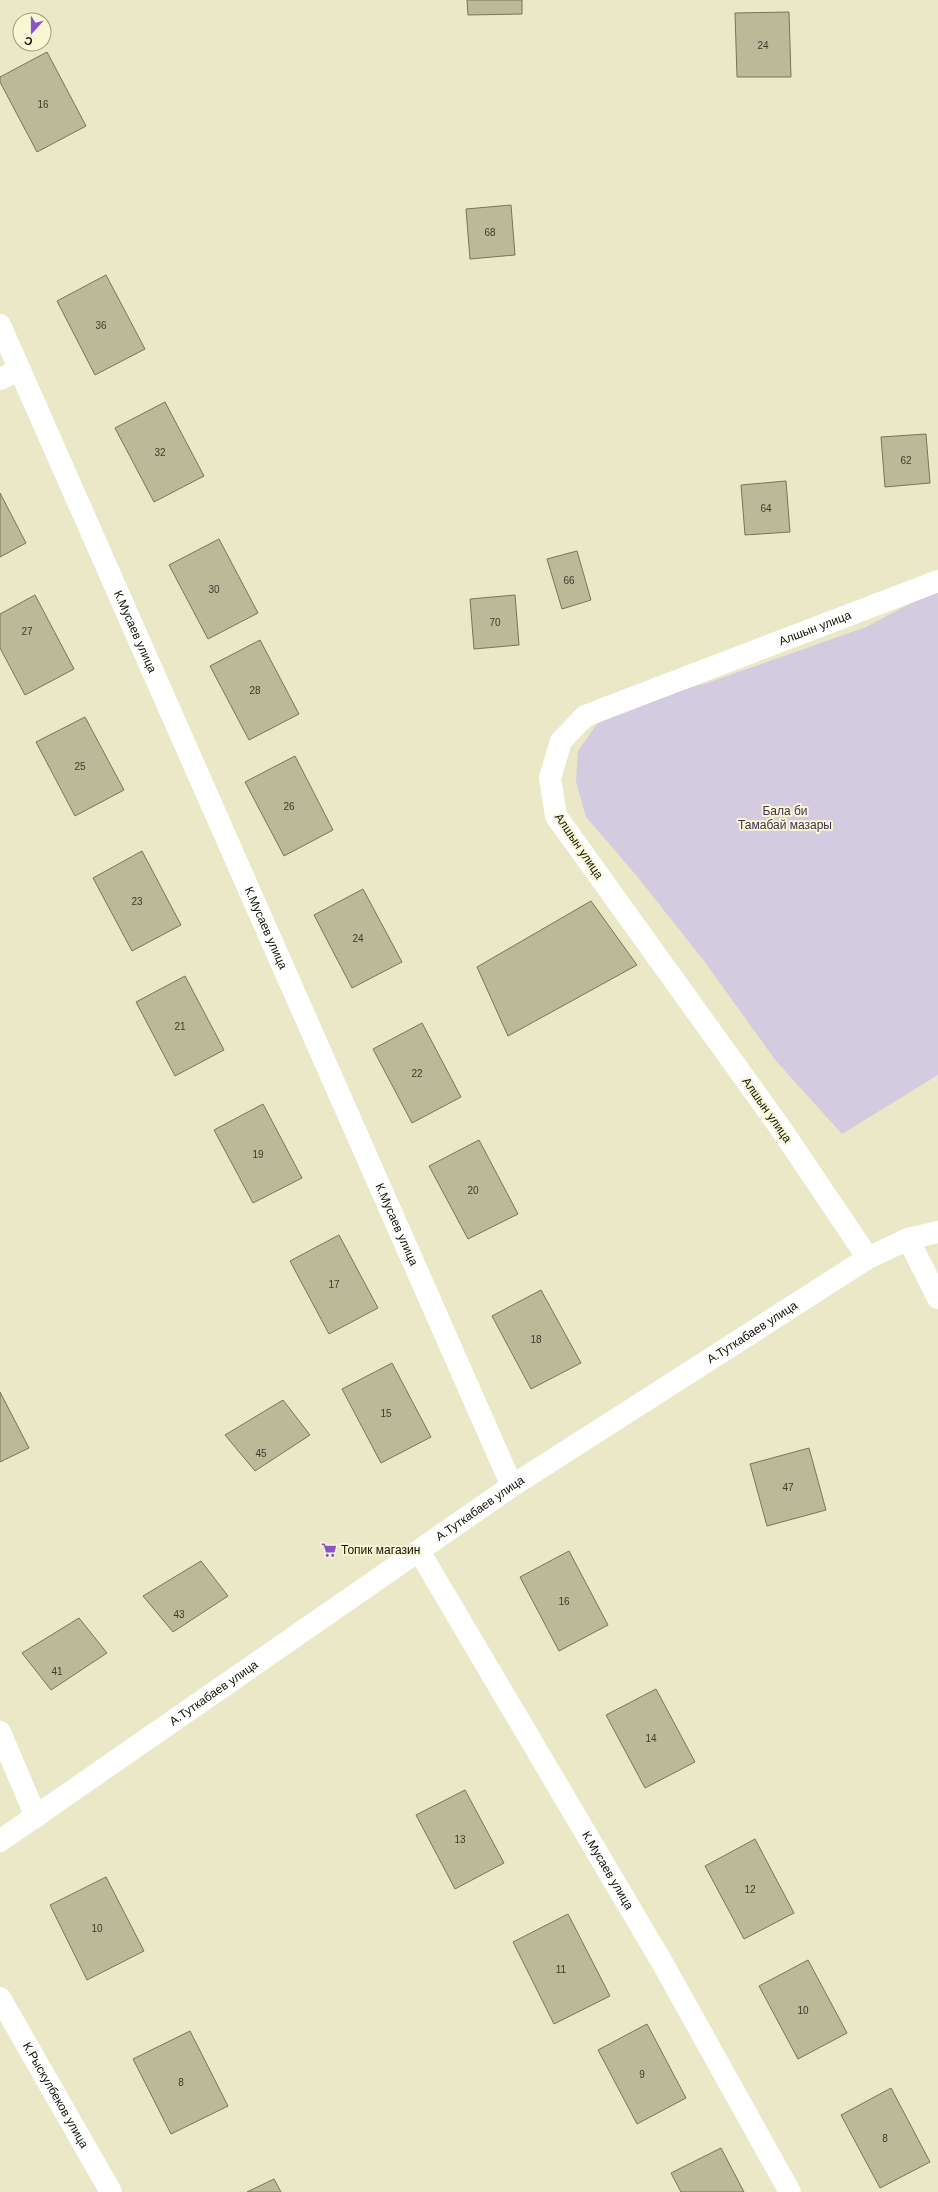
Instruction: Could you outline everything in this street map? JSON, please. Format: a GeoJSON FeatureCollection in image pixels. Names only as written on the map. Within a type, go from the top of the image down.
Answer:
{"type":"FeatureCollection","features":[{"type":"Feature","properties":{"kind":"street","name":"К.Мусаев улица"},"geometry":{"type":"LineString","coordinates":[[0,325],[9,375],[512,1486]]}},
{"type":"Feature","properties":{"kind":"street","name":"Алшын улица"},"geometry":{"type":"LineString","coordinates":[[868,1258],[779,1126],[556,816],[550,778],[561,741],[585,716],[938,581]]}},
{"type":"Feature","properties":{"kind":"street","name":"А.Туткабаев улица"},"geometry":{"type":"LineString","coordinates":[[0,1842],[512,1486],[868,1258],[908,1239],[938,1232]]}},
{"type":"Feature","properties":{"kind":"street"},"geometry":{"type":"LineString","coordinates":[[908,1239],[938,1298]]}},
{"type":"Feature","properties":{"kind":"street","name":"К.Мусаев улица"},"geometry":{"type":"LineString","coordinates":[[419,1551],[663,1964],[790,2192]]}},
{"type":"Feature","properties":{"kind":"street"},"geometry":{"type":"LineString","coordinates":[[0,1732],[36,1817]]}},
{"type":"Feature","properties":{"kind":"street","name":"К.Рыскулбеков улица"},"geometry":{"type":"LineString","coordinates":[[0,1998],[111,2192]]}},
{"type":"Feature","properties":{"kind":"green space","name":"Бала би Тамабай мазары"},"geometry":{"type":"Polygon","coordinates":[[[938,589],[938,1075],[842,1134],[776,1061],[704,961],[636,875],[586,817],[576,782],[578,751],[597,724],[628,705],[707,683],[866,627],[938,589]]]}},
{"type":"Feature","properties":{"kind":"building"},"geometry":{"type":"Polygon","coordinates":[[[467,0],[522,0],[522,14],[468,15],[467,0]]]}},
{"type":"Feature","properties":{"kind":"building"},"geometry":{"type":"Polygon","coordinates":[[[789,12],[791,77],[737,77],[735,13],[789,12]]]}},
{"type":"Feature","properties":{"kind":"building"},"geometry":{"type":"Polygon","coordinates":[[[47,52],[86,126],[37,152],[0,82],[0,77],[47,52]]]}},
{"type":"Feature","properties":{"kind":"building"},"geometry":{"type":"Polygon","coordinates":[[[511,205],[515,255],[470,259],[466,209],[511,205]]]}},
{"type":"Feature","properties":{"kind":"building"},"geometry":{"type":"Polygon","coordinates":[[[106,275],[145,349],[95,375],[57,301],[106,275]]]}},
{"type":"Feature","properties":{"kind":"building"},"geometry":{"type":"Polygon","coordinates":[[[165,402],[204,476],[154,502],[115,428],[165,402]]]}},
{"type":"Feature","properties":{"kind":"building"},"geometry":{"type":"Polygon","coordinates":[[[926,434],[930,483],[885,487],[881,437],[926,434]]]}},
{"type":"Feature","properties":{"kind":"building"},"geometry":{"type":"Polygon","coordinates":[[[786,481],[790,532],[745,535],[741,485],[786,481]]]}},
{"type":"Feature","properties":{"kind":"building"},"geometry":{"type":"Polygon","coordinates":[[[0,493],[26,543],[0,557],[0,493]]]}},
{"type":"Feature","properties":{"kind":"building"},"geometry":{"type":"Polygon","coordinates":[[[219,539],[258,613],[208,639],[169,565],[219,539]]]}},
{"type":"Feature","properties":{"kind":"building"},"geometry":{"type":"Polygon","coordinates":[[[577,551],[591,600],[562,609],[547,559],[577,551]]]}},
{"type":"Feature","properties":{"kind":"building"},"geometry":{"type":"Polygon","coordinates":[[[35,595],[74,669],[25,695],[0,648],[0,614],[35,595]]]}},
{"type":"Feature","properties":{"kind":"building"},"geometry":{"type":"Polygon","coordinates":[[[515,595],[519,645],[474,649],[470,599],[515,595]]]}},
{"type":"Feature","properties":{"kind":"building"},"geometry":{"type":"Polygon","coordinates":[[[260,640],[299,714],[249,740],[210,666],[260,640]]]}},
{"type":"Feature","properties":{"kind":"building"},"geometry":{"type":"Polygon","coordinates":[[[85,717],[124,790],[75,816],[36,742],[85,717]]]}},
{"type":"Feature","properties":{"kind":"building"},"geometry":{"type":"Polygon","coordinates":[[[295,756],[333,830],[284,856],[245,782],[295,756]]]}},
{"type":"Feature","properties":{"kind":"building"},"geometry":{"type":"Polygon","coordinates":[[[142,851],[181,925],[132,951],[93,878],[142,851]]]}},
{"type":"Feature","properties":{"kind":"building"},"geometry":{"type":"Polygon","coordinates":[[[363,889],[402,962],[352,988],[314,915],[363,889]]]}},
{"type":"Feature","properties":{"kind":"building"},"geometry":{"type":"Polygon","coordinates":[[[591,901],[637,965],[508,1036],[477,967],[591,901]]]}},
{"type":"Feature","properties":{"kind":"building"},"geometry":{"type":"Polygon","coordinates":[[[185,976],[224,1050],[175,1076],[136,1002],[185,976]]]}},
{"type":"Feature","properties":{"kind":"building"},"geometry":{"type":"Polygon","coordinates":[[[422,1023],[461,1097],[412,1123],[373,1049],[422,1023]]]}},
{"type":"Feature","properties":{"kind":"building"},"geometry":{"type":"Polygon","coordinates":[[[263,1104],[302,1178],[253,1203],[214,1130],[263,1104]]]}},
{"type":"Feature","properties":{"kind":"building"},"geometry":{"type":"Polygon","coordinates":[[[479,1140],[518,1214],[468,1239],[429,1166],[479,1140]]]}},
{"type":"Feature","properties":{"kind":"building"},"geometry":{"type":"Polygon","coordinates":[[[339,1235],[378,1308],[329,1334],[290,1261],[339,1235]]]}},
{"type":"Feature","properties":{"kind":"building"},"geometry":{"type":"Polygon","coordinates":[[[541,1290],[581,1363],[531,1389],[492,1316],[541,1290]]]}},
{"type":"Feature","properties":{"kind":"building"},"geometry":{"type":"Polygon","coordinates":[[[392,1363],[431,1437],[381,1463],[342,1389],[392,1363]]]}},
{"type":"Feature","properties":{"kind":"building"},"geometry":{"type":"Polygon","coordinates":[[[0,1392],[29,1448],[0,1462],[0,1392]]]}},
{"type":"Feature","properties":{"kind":"building"},"geometry":{"type":"Polygon","coordinates":[[[283,1400],[310,1435],[255,1471],[225,1435],[283,1400]]]}},
{"type":"Feature","properties":{"kind":"building"},"geometry":{"type":"Polygon","coordinates":[[[809,1448],[826,1510],[767,1526],[750,1464],[809,1448]]]}},
{"type":"Feature","properties":{"kind":"building"},"geometry":{"type":"Polygon","coordinates":[[[569,1551],[608,1625],[559,1651],[520,1577],[569,1551]]]}},
{"type":"Feature","properties":{"kind":"building"},"geometry":{"type":"Polygon","coordinates":[[[201,1561],[228,1596],[173,1632],[143,1596],[201,1561]]]}},
{"type":"Feature","properties":{"kind":"building"},"geometry":{"type":"Polygon","coordinates":[[[79,1618],[107,1653],[51,1690],[22,1653],[79,1618]]]}},
{"type":"Feature","properties":{"kind":"building"},"geometry":{"type":"Polygon","coordinates":[[[656,1689],[695,1762],[645,1788],[606,1715],[656,1689]]]}},
{"type":"Feature","properties":{"kind":"building"},"geometry":{"type":"Polygon","coordinates":[[[465,1790],[504,1863],[455,1889],[416,1815],[465,1790]]]}},
{"type":"Feature","properties":{"kind":"building"},"geometry":{"type":"Polygon","coordinates":[[[755,1839],[794,1913],[744,1939],[705,1866],[755,1839]]]}},
{"type":"Feature","properties":{"kind":"building"},"geometry":{"type":"Polygon","coordinates":[[[106,1877],[144,1951],[87,1980],[50,1905],[106,1877]]]}},
{"type":"Feature","properties":{"kind":"building"},"geometry":{"type":"Polygon","coordinates":[[[568,1914],[610,1996],[554,2024],[513,1942],[568,1914]]]}},
{"type":"Feature","properties":{"kind":"building"},"geometry":{"type":"Polygon","coordinates":[[[808,1960],[847,2033],[798,2059],[759,1986],[808,1960]]]}},
{"type":"Feature","properties":{"kind":"building"},"geometry":{"type":"Polygon","coordinates":[[[647,2024],[686,2098],[637,2124],[598,2050],[647,2024]]]}},
{"type":"Feature","properties":{"kind":"building"},"geometry":{"type":"Polygon","coordinates":[[[190,2031],[228,2106],[171,2134],[133,2059],[190,2031]]]}},
{"type":"Feature","properties":{"kind":"building"},"geometry":{"type":"Polygon","coordinates":[[[891,2088],[930,2162],[880,2188],[841,2115],[891,2088]]]}},
{"type":"Feature","properties":{"kind":"building"},"geometry":{"type":"Polygon","coordinates":[[[721,2148],[744,2192],[681,2192],[671,2173],[721,2148]]]}},
{"type":"Feature","properties":{"kind":"building"},"geometry":{"type":"Polygon","coordinates":[[[274,2179],[281,2192],[247,2192],[274,2179]]]}},
{"type":"Feature","properties":{"kind":"place","name":"Топик магазин"},"geometry":{"type":"Point","coordinates":[329,1550]}}]}
